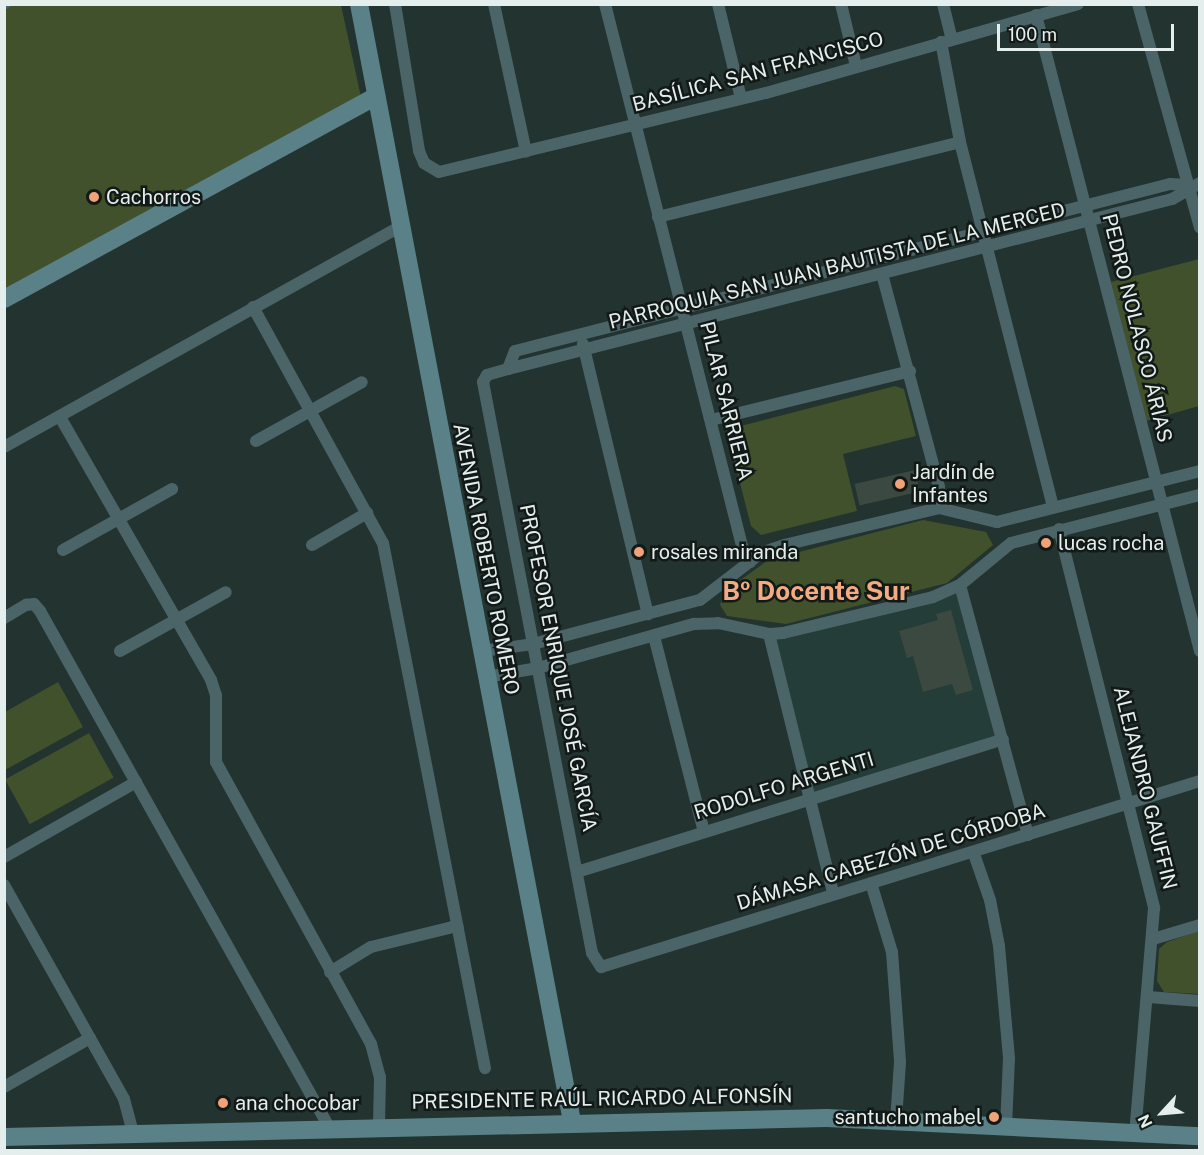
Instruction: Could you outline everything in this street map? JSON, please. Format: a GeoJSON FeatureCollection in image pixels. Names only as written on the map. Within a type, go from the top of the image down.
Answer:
{"type":"FeatureCollection","features":[{"type":"Feature","properties":{"kind":"main road","name":"AVENIDA ROBERTO ROMERO"},"geometry":{"type":"LineString","coordinates":[[359,4],[399,227],[572,1122]]}},
{"type":"Feature","properties":{"kind":"main road"},"geometry":{"type":"LineString","coordinates":[[4,299],[376,96]]}},
{"type":"Feature","properties":{"kind":"main road","name":"PRESIDENTE RAÚL RICARDO ALFONSÍN"},"geometry":{"type":"LineString","coordinates":[[4,1137],[572,1122],[896,1121],[1200,1136]]}},
{"type":"Feature","properties":{"kind":"street","name":"BASÍLICA SAN FRANCISCO"},"geometry":{"type":"LineString","coordinates":[[395,4],[419,151],[432,169],[447,172],[741,98],[1078,4]]}},
{"type":"Feature","properties":{"kind":"street"},"geometry":{"type":"LineString","coordinates":[[494,4],[526,152]]}},
{"type":"Feature","properties":{"kind":"street","name":"PILAR SARRIERA"},"geometry":{"type":"LineString","coordinates":[[605,4],[686,324],[750,562]]}},
{"type":"Feature","properties":{"kind":"street"},"geometry":{"type":"LineString","coordinates":[[718,4],[741,98]]}},
{"type":"Feature","properties":{"kind":"street"},"geometry":{"type":"LineString","coordinates":[[841,4],[856,66]]}},
{"type":"Feature","properties":{"kind":"street"},"geometry":{"type":"LineString","coordinates":[[943,4],[960,142],[1053,507]]}},
{"type":"Feature","properties":{"kind":"street"},"geometry":{"type":"LineString","coordinates":[[1138,4],[1194,184],[1200,228]]}},
{"type":"Feature","properties":{"kind":"street","name":"PEDRO NOLASCO ÁRIAS"},"geometry":{"type":"LineString","coordinates":[[1036,15],[1200,651]]}},
{"type":"Feature","properties":{"kind":"street"},"geometry":{"type":"LineString","coordinates":[[658,216],[960,142]]}},
{"type":"Feature","properties":{"kind":"street"},"geometry":{"type":"LineString","coordinates":[[508,369],[515,351],[1170,184],[1194,184]]}},
{"type":"Feature","properties":{"kind":"street","name":"PARROQUIA SAN JUAN BAUTISTA DE LA MERCED"},"geometry":{"type":"LineString","coordinates":[[483,382],[487,375],[508,369],[1172,199],[1194,184]]}},
{"type":"Feature","properties":{"kind":"street"},"geometry":{"type":"LineString","coordinates":[[4,447],[399,227]]}},
{"type":"Feature","properties":{"kind":"street"},"geometry":{"type":"LineString","coordinates":[[882,274],[910,371],[939,487],[939,508]]}},
{"type":"Feature","properties":{"kind":"street"},"geometry":{"type":"LineString","coordinates":[[254,307],[383,543],[485,1068]]}},
{"type":"Feature","properties":{"kind":"street"},"geometry":{"type":"LineString","coordinates":[[581,334],[648,614]]}},
{"type":"Feature","properties":{"kind":"street"},"geometry":{"type":"LineString","coordinates":[[711,420],[910,371]]}},
{"type":"Feature","properties":{"kind":"street"},"geometry":{"type":"LineString","coordinates":[[256,441],[362,382]]}},
{"type":"Feature","properties":{"kind":"street","name":"PROFESOR ENRIQUE JOSÉ GARCÍA"},"geometry":{"type":"LineString","coordinates":[[483,382],[596,961]]}},
{"type":"Feature","properties":{"kind":"street"},"geometry":{"type":"LineString","coordinates":[[60,417],[176,620],[216,695],[216,762],[378,1060],[379,1126]]}},
{"type":"Feature","properties":{"kind":"street"},"geometry":{"type":"LineString","coordinates":[[482,651],[533,644],[700,600],[761,553],[783,545],[939,508],[997,522],[1200,471]]}},
{"type":"Feature","properties":{"kind":"street"},"geometry":{"type":"LineString","coordinates":[[63,550],[172,489]]}},
{"type":"Feature","properties":{"kind":"street"},"geometry":{"type":"LineString","coordinates":[[486,677],[537,668],[708,622],[769,634],[933,597],[960,585],[1003,546],[1059,529],[1200,495]]}},
{"type":"Feature","properties":{"kind":"street"},"geometry":{"type":"LineString","coordinates":[[312,545],[367,513]]}},
{"type":"Feature","properties":{"kind":"street"},"geometry":{"type":"LineString","coordinates":[[997,522],[1003,546]]}},
{"type":"Feature","properties":{"kind":"street","name":"ALEJANDRO GAUFFIN"},"geometry":{"type":"LineString","coordinates":[[1059,529],[1151,886],[1153,939],[1135,1133]]}},
{"type":"Feature","properties":{"kind":"street"},"geometry":{"type":"LineString","coordinates":[[960,585],[1028,835]]}},
{"type":"Feature","properties":{"kind":"street"},"geometry":{"type":"LineString","coordinates":[[120,651],[226,592]]}},
{"type":"Feature","properties":{"kind":"street"},"geometry":{"type":"LineString","coordinates":[[700,600],[701,614],[708,622]]}},
{"type":"Feature","properties":{"kind":"street"},"geometry":{"type":"LineString","coordinates":[[4,618],[26,605],[34,604],[40,611],[329,1127]]}},
{"type":"Feature","properties":{"kind":"street"},"geometry":{"type":"LineString","coordinates":[[769,634],[833,893]]}},
{"type":"Feature","properties":{"kind":"street"},"geometry":{"type":"LineString","coordinates":[[654,636],[704,831]]}},
{"type":"Feature","properties":{"kind":"street","name":"RODOLFO ARGENTI"},"geometry":{"type":"LineString","coordinates":[[577,872],[1003,739]]}},
{"type":"Feature","properties":{"kind":"street","name":"DÁMASA CABEZÓN DE CÓRDOBA"},"geometry":{"type":"LineString","coordinates":[[596,961],[601,967],[611,966],[833,893],[974,854],[1129,802],[1200,781]]}},
{"type":"Feature","properties":{"kind":"street"},"geometry":{"type":"LineString","coordinates":[[4,857],[136,782]]}},
{"type":"Feature","properties":{"kind":"street"},"geometry":{"type":"LineString","coordinates":[[974,854],[990,900],[999,946],[1009,1058],[1006,1126]]}},
{"type":"Feature","properties":{"kind":"street"},"geometry":{"type":"LineString","coordinates":[[871,883],[892,952],[900,1062],[896,1121]]}},
{"type":"Feature","properties":{"kind":"street"},"geometry":{"type":"LineString","coordinates":[[4,885],[124,1099],[133,1132]]}},
{"type":"Feature","properties":{"kind":"street"},"geometry":{"type":"LineString","coordinates":[[1153,939],[1200,925]]}},
{"type":"Feature","properties":{"kind":"street"},"geometry":{"type":"LineString","coordinates":[[330,972],[387,941],[457,926]]}},
{"type":"Feature","properties":{"kind":"street"},"geometry":{"type":"LineString","coordinates":[[1148,997],[1200,1001]]}},
{"type":"Feature","properties":{"kind":"street"},"geometry":{"type":"LineString","coordinates":[[4,1087],[90,1038]]}},
{"type":"Feature","properties":{"kind":"lane"},"geometry":{"type":"LineString","coordinates":[[4,7],[9,4]]}},
{"type":"Feature","properties":{"kind":"shaded area"},"geometry":{"type":"Polygon","coordinates":[[[960,585],[1004,739],[815,793],[771,639],[960,585]]]}},
{"type":"Feature","properties":{"kind":"green space","name":"Cachorros"},"geometry":{"type":"Polygon","coordinates":[[[5,5],[341,5],[361,97],[5,296],[5,5]]]}},
{"type":"Feature","properties":{"kind":"green space"},"geometry":{"type":"Polygon","coordinates":[[[1199,259],[1199,406],[1146,421],[1111,282],[1199,259]]]}},
{"type":"Feature","properties":{"kind":"green space"},"geometry":{"type":"Polygon","coordinates":[[[895,386],[904,389],[916,436],[843,454],[857,511],[761,535],[751,526],[728,436],[733,428],[895,386]]]}},
{"type":"Feature","properties":{"kind":"green space"},"geometry":{"type":"Polygon","coordinates":[[[923,520],[986,532],[993,545],[947,583],[786,624],[727,616],[720,605],[724,592],[768,560],[923,520]]]}},
{"type":"Feature","properties":{"kind":"green space"},"geometry":{"type":"Polygon","coordinates":[[[58,682],[83,727],[5,770],[5,712],[58,682]]]}},
{"type":"Feature","properties":{"kind":"green space"},"geometry":{"type":"Polygon","coordinates":[[[89,733],[114,778],[30,824],[5,780],[89,733]]]}},
{"type":"Feature","properties":{"kind":"green space"},"geometry":{"type":"Polygon","coordinates":[[[1199,931],[1199,994],[1164,992],[1157,981],[1159,949],[1167,942],[1199,931]]]}},
{"type":"Feature","properties":{"kind":"building"},"geometry":{"type":"Polygon","coordinates":[[[915,470],[920,491],[860,505],[855,484],[915,470]]]}},
{"type":"Feature","properties":{"kind":"building"},"geometry":{"type":"Polygon","coordinates":[[[951,610],[973,690],[956,695],[952,684],[923,692],[913,656],[907,658],[899,631],[938,620],[936,614],[951,610]]]}},
{"type":"Feature","properties":{"kind":"place","name":"Cachorros"},"geometry":{"type":"Point","coordinates":[94,197]}},
{"type":"Feature","properties":{"kind":"place","name":"Jardín de Infantes"},"geometry":{"type":"Point","coordinates":[900,484]}},
{"type":"Feature","properties":{"kind":"place","name":"lucas rocha"},"geometry":{"type":"Point","coordinates":[1046,543]}},
{"type":"Feature","properties":{"kind":"place","name":"rosales miranda"},"geometry":{"type":"Point","coordinates":[639,552]}},
{"type":"Feature","properties":{"kind":"place","name":"ana chocobar"},"geometry":{"type":"Point","coordinates":[223,1103]}},
{"type":"Feature","properties":{"kind":"place","name":"santucho mabel"},"geometry":{"type":"Point","coordinates":[994,1117]}},
{"type":"Feature","properties":{"kind":"district","name":"Bº Docente Sur"},"geometry":{"type":"Point","coordinates":[816,591]}}]}
